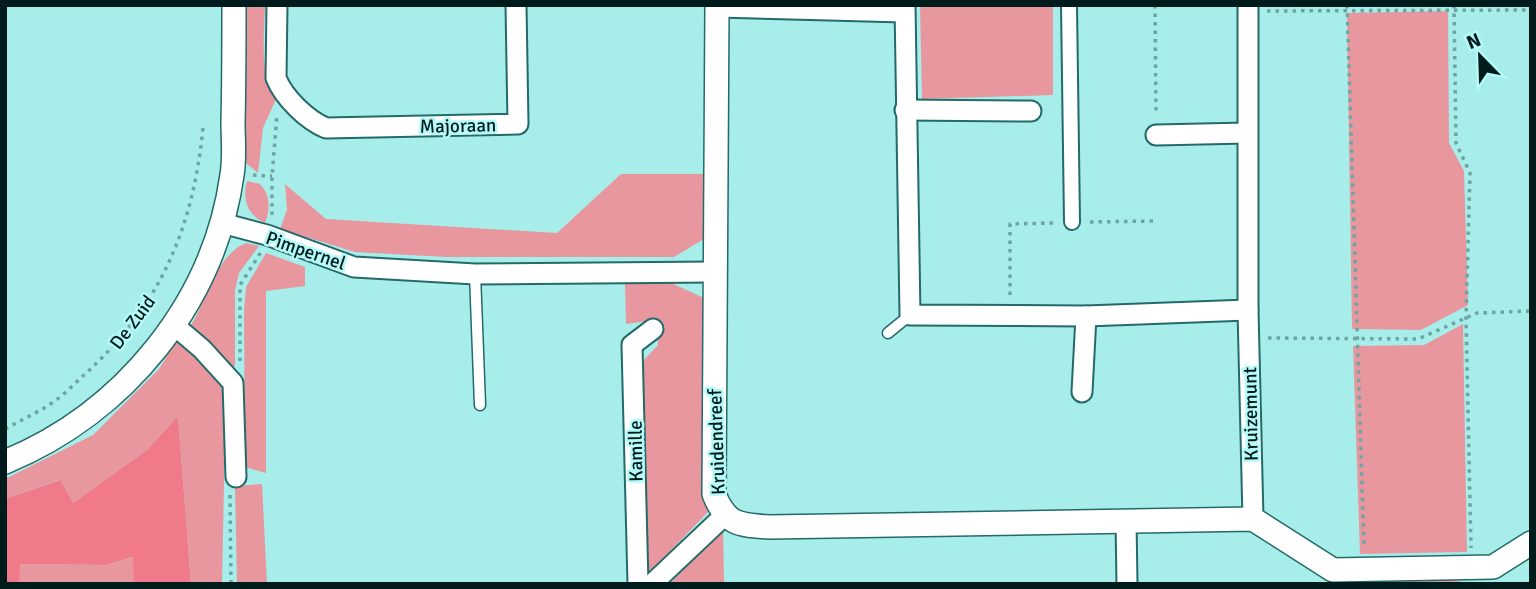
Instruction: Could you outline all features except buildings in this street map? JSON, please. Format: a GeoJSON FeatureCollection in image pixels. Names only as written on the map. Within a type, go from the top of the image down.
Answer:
{"type":"FeatureCollection","features":[{"type":"Feature","properties":{"kind":"street","name":"De Zuid"},"geometry":{"type":"LineString","coordinates":[[5,462],[58,436],[103,402],[136,372],[175,326],[211,259],[222,223],[232,173],[234,5]]}},
{"type":"Feature","properties":{"kind":"street","name":"Majoraan"},"geometry":{"type":"LineString","coordinates":[[277,5],[276,78],[314,123],[326,128],[518,124],[516,5]]}},
{"type":"Feature","properties":{"kind":"street"},"geometry":{"type":"LineString","coordinates":[[1069,5],[1072,222]]}},
{"type":"Feature","properties":{"kind":"street"},"geometry":{"type":"LineString","coordinates":[[717,6],[904,8],[911,315],[1086,317],[1248,310]]}},
{"type":"Feature","properties":{"kind":"street","name":"Kruidendreef"},"geometry":{"type":"LineString","coordinates":[[717,6],[713,272],[714,494],[725,514],[739,525],[769,527],[1253,519]]}},
{"type":"Feature","properties":{"kind":"street","name":"Kruizemunt"},"geometry":{"type":"LineString","coordinates":[[1248,8],[1248,338],[1253,519]]}},
{"type":"Feature","properties":{"kind":"street"},"geometry":{"type":"LineString","coordinates":[[905,110],[1031,111]]}},
{"type":"Feature","properties":{"kind":"street"},"geometry":{"type":"LineString","coordinates":[[1156,135],[1247,133]]}},
{"type":"Feature","properties":{"kind":"street","name":"Pimpernel"},"geometry":{"type":"LineString","coordinates":[[222,223],[267,235],[354,267],[475,274],[713,272]]}},
{"type":"Feature","properties":{"kind":"street"},"geometry":{"type":"LineString","coordinates":[[1082,392],[1086,317]]}},
{"type":"Feature","properties":{"kind":"street","name":"De Zuid"},"geometry":{"type":"LineString","coordinates":[[175,326],[202,349],[233,383]]}},
{"type":"Feature","properties":{"kind":"street","name":"Kamille"},"geometry":{"type":"LineString","coordinates":[[638,584],[632,345],[653,329]]}},
{"type":"Feature","properties":{"kind":"street"},"geometry":{"type":"LineString","coordinates":[[233,383],[236,477]]}},
{"type":"Feature","properties":{"kind":"street"},"geometry":{"type":"LineString","coordinates":[[652,584],[725,514]]}},
{"type":"Feature","properties":{"kind":"street"},"geometry":{"type":"LineString","coordinates":[[1253,519],[1333,577],[1365,568],[1486,573],[1531,543]]}},
{"type":"Feature","properties":{"kind":"street"},"geometry":{"type":"LineString","coordinates":[[1126,521],[1127,584]]}},
{"type":"Feature","properties":{"kind":"lane"},"geometry":{"type":"LineString","coordinates":[[475,274],[480,405]]}},
{"type":"Feature","properties":{"kind":"lane"},"geometry":{"type":"LineString","coordinates":[[888,333],[911,315]]}},
{"type":"Feature","properties":{"kind":"path"},"geometry":{"type":"LineString","coordinates":[[1155,5],[1156,135]]}},
{"type":"Feature","properties":{"kind":"path"},"geometry":{"type":"LineString","coordinates":[[1347,7],[1365,568]]}},
{"type":"Feature","properties":{"kind":"path"},"geometry":{"type":"LineString","coordinates":[[1248,8],[1531,10]]}},
{"type":"Feature","properties":{"kind":"path"},"geometry":{"type":"LineString","coordinates":[[1454,8],[1455,142],[1470,173],[1466,318],[1486,573]]}},
{"type":"Feature","properties":{"kind":"path"},"geometry":{"type":"LineString","coordinates":[[233,383],[240,364],[240,285],[259,257],[267,235],[274,209],[271,176],[276,116],[291,99]]}},
{"type":"Feature","properties":{"kind":"path","name":"De Zuid"},"geometry":{"type":"LineString","coordinates":[[5,429],[53,402],[108,353],[143,312],[155,292],[195,194],[203,128]]}},
{"type":"Feature","properties":{"kind":"path"},"geometry":{"type":"LineString","coordinates":[[1011,317],[1010,224],[1154,221]]}},
{"type":"Feature","properties":{"kind":"path"},"geometry":{"type":"LineString","coordinates":[[1248,338],[1418,339],[1477,313],[1531,311]]}},
{"type":"Feature","properties":{"kind":"path"},"geometry":{"type":"LineString","coordinates":[[230,584],[230,486],[236,477]]}},
{"type":"Feature","properties":{"kind":"shaded area"},"geometry":{"type":"Polygon","coordinates":[[[245,5],[265,5],[265,66],[271,89],[277,97],[263,128],[258,173],[241,159],[245,5]]]}},
{"type":"Feature","properties":{"kind":"shaded area"},"geometry":{"type":"Polygon","coordinates":[[[920,5],[1053,5],[1053,95],[922,99],[920,5]]]}},
{"type":"Feature","properties":{"kind":"shaded area"},"geometry":{"type":"Polygon","coordinates":[[[1448,11],[1449,143],[1464,171],[1468,305],[1421,330],[1352,329],[1347,13],[1448,11]]]}},
{"type":"Feature","properties":{"kind":"shaded area"},"geometry":{"type":"Polygon","coordinates":[[[621,174],[703,174],[704,239],[674,257],[446,257],[355,252],[280,229],[287,210],[285,184],[326,219],[557,233],[621,174]]]}},
{"type":"Feature","properties":{"kind":"shaded area"},"geometry":{"type":"Polygon","coordinates":[[[247,181],[260,184],[266,193],[269,208],[265,223],[254,216],[247,206],[247,181]]]}},
{"type":"Feature","properties":{"kind":"shaded area"},"geometry":{"type":"Polygon","coordinates":[[[246,243],[259,246],[239,273],[235,291],[235,366],[225,366],[196,337],[191,325],[220,267],[227,257],[246,243]]]}},
{"type":"Feature","properties":{"kind":"shaded area"},"geometry":{"type":"Polygon","coordinates":[[[266,253],[305,267],[305,286],[266,291],[266,473],[245,467],[244,311],[246,287],[266,253]]]}},
{"type":"Feature","properties":{"kind":"shaded area"},"geometry":{"type":"Polygon","coordinates":[[[625,282],[669,282],[704,298],[706,501],[709,511],[647,575],[641,363],[658,345],[656,320],[626,324],[625,282]]]}},
{"type":"Feature","properties":{"kind":"shaded area"},"geometry":{"type":"Polygon","coordinates":[[[1463,324],[1467,552],[1360,554],[1353,346],[1424,345],[1463,324]]]}},
{"type":"Feature","properties":{"kind":"shaded area"},"geometry":{"type":"Polygon","coordinates":[[[176,341],[226,385],[222,584],[191,584],[178,416],[147,450],[73,503],[59,480],[5,499],[5,479],[93,435],[159,369],[176,341]]]}},
{"type":"Feature","properties":{"kind":"shaded area"},"geometry":{"type":"Polygon","coordinates":[[[178,416],[191,584],[134,584],[133,557],[106,565],[20,564],[19,584],[5,584],[5,499],[60,480],[73,503],[147,450],[178,416]]]}},
{"type":"Feature","properties":{"kind":"shaded area"},"geometry":{"type":"Polygon","coordinates":[[[262,484],[267,584],[237,584],[235,486],[262,484]]]}},
{"type":"Feature","properties":{"kind":"shaded area"},"geometry":{"type":"Polygon","coordinates":[[[723,527],[724,584],[670,584],[723,527]]]}},
{"type":"Feature","properties":{"kind":"shaded area"},"geometry":{"type":"Polygon","coordinates":[[[134,557],[134,584],[19,584],[19,564],[106,565],[134,557]]]}},
{"type":"Feature","properties":{"kind":"shaded area"},"geometry":{"type":"Polygon","coordinates":[[[1447,579],[1471,584],[1357,584],[1366,580],[1447,579]]]}}]}
